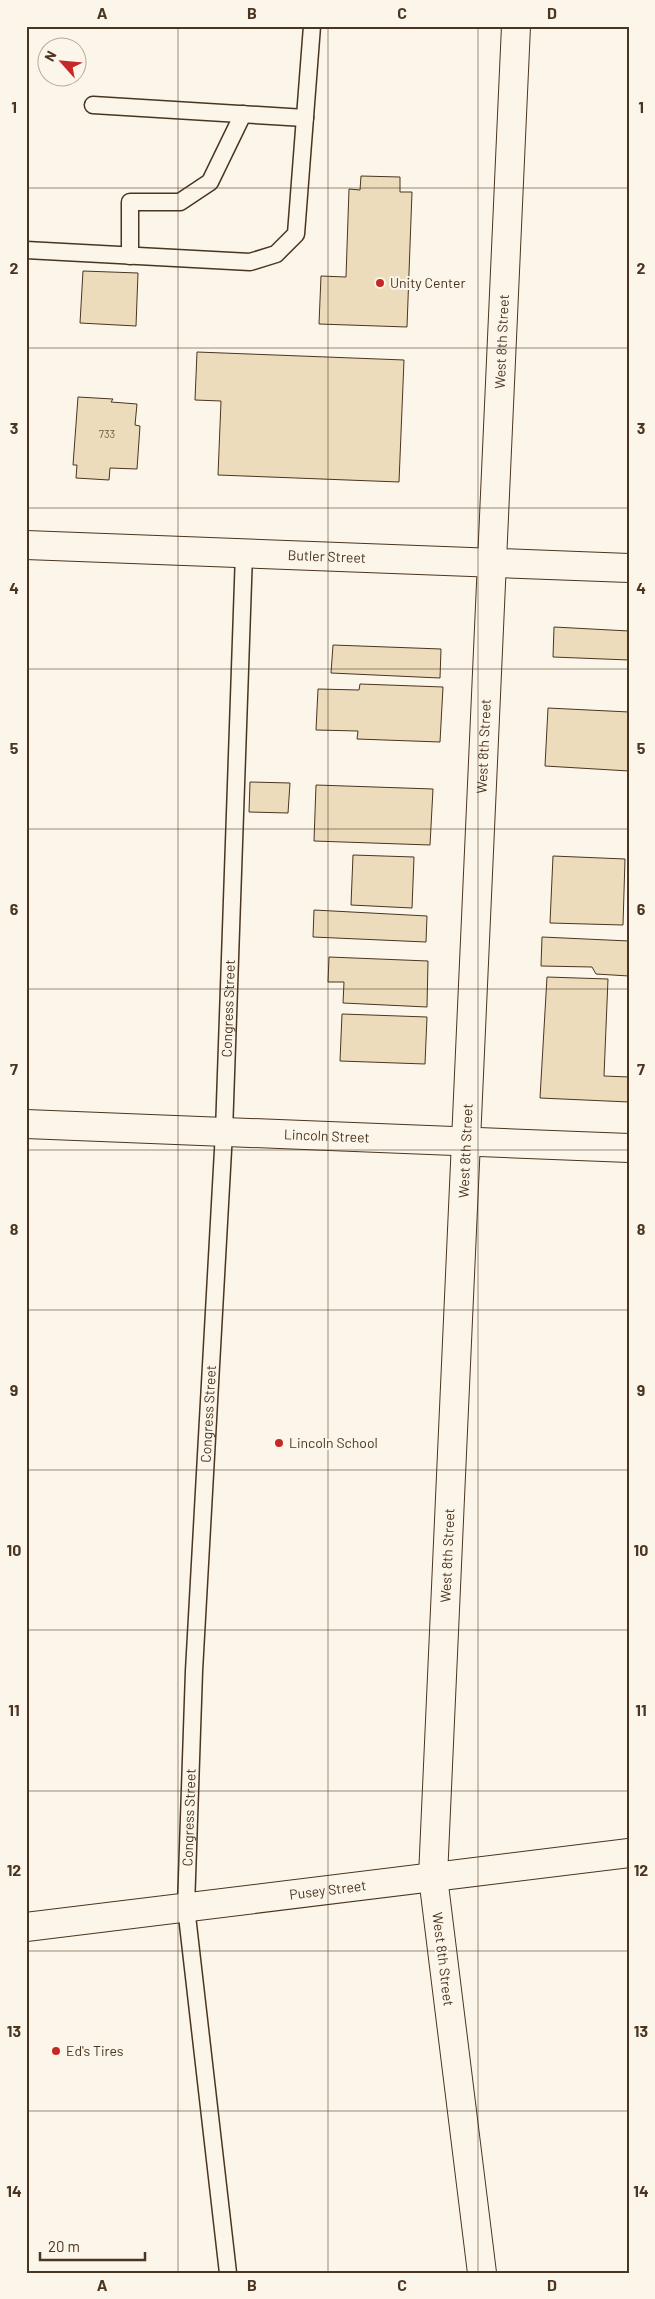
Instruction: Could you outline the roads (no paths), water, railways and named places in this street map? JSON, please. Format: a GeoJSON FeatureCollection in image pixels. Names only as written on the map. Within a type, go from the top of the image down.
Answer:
{"type":"FeatureCollection","features":[{"type":"Feature","properties":{"kind":"street","name":"West 8th Street"},"geometry":{"type":"LineString","coordinates":[[482,2273],[433,1877],[516,26]]}},
{"type":"Feature","properties":{"kind":"street","name":"Butler Street"},"geometry":{"type":"LineString","coordinates":[[26,545],[629,568]]}},
{"type":"Feature","properties":{"kind":"street","name":"Lincoln Street"},"geometry":{"type":"LineString","coordinates":[[26,1124],[629,1148]]}},
{"type":"Feature","properties":{"kind":"street","name":"Pusey Street"},"geometry":{"type":"LineString","coordinates":[[26,1928],[629,1853]]}},
{"type":"Feature","properties":{"kind":"lane"},"geometry":{"type":"LineString","coordinates":[[26,250],[250,262],[276,254],[296,234],[312,26]]}},
{"type":"Feature","properties":{"kind":"lane"},"geometry":{"type":"LineString","coordinates":[[93,105],[305,118]]}},
{"type":"Feature","properties":{"kind":"lane"},"geometry":{"type":"LineString","coordinates":[[130,256],[130,202],[180,202],[210,182],[243,114]]}},
{"type":"Feature","properties":{"kind":"lane","name":"Congress Street"},"geometry":{"type":"LineString","coordinates":[[228,2273],[186,1907],[194,1671],[224,1132],[244,553]]}},
{"type":"Feature","properties":{"kind":"place","name":"Unity Center"},"geometry":{"type":"Point","coordinates":[380,283]}},
{"type":"Feature","properties":{"kind":"place","name":"Lincoln School"},"geometry":{"type":"Point","coordinates":[279,1443]}},
{"type":"Feature","properties":{"kind":"place","name":"Ed's Tires"},"geometry":{"type":"Point","coordinates":[56,2051]}}]}
